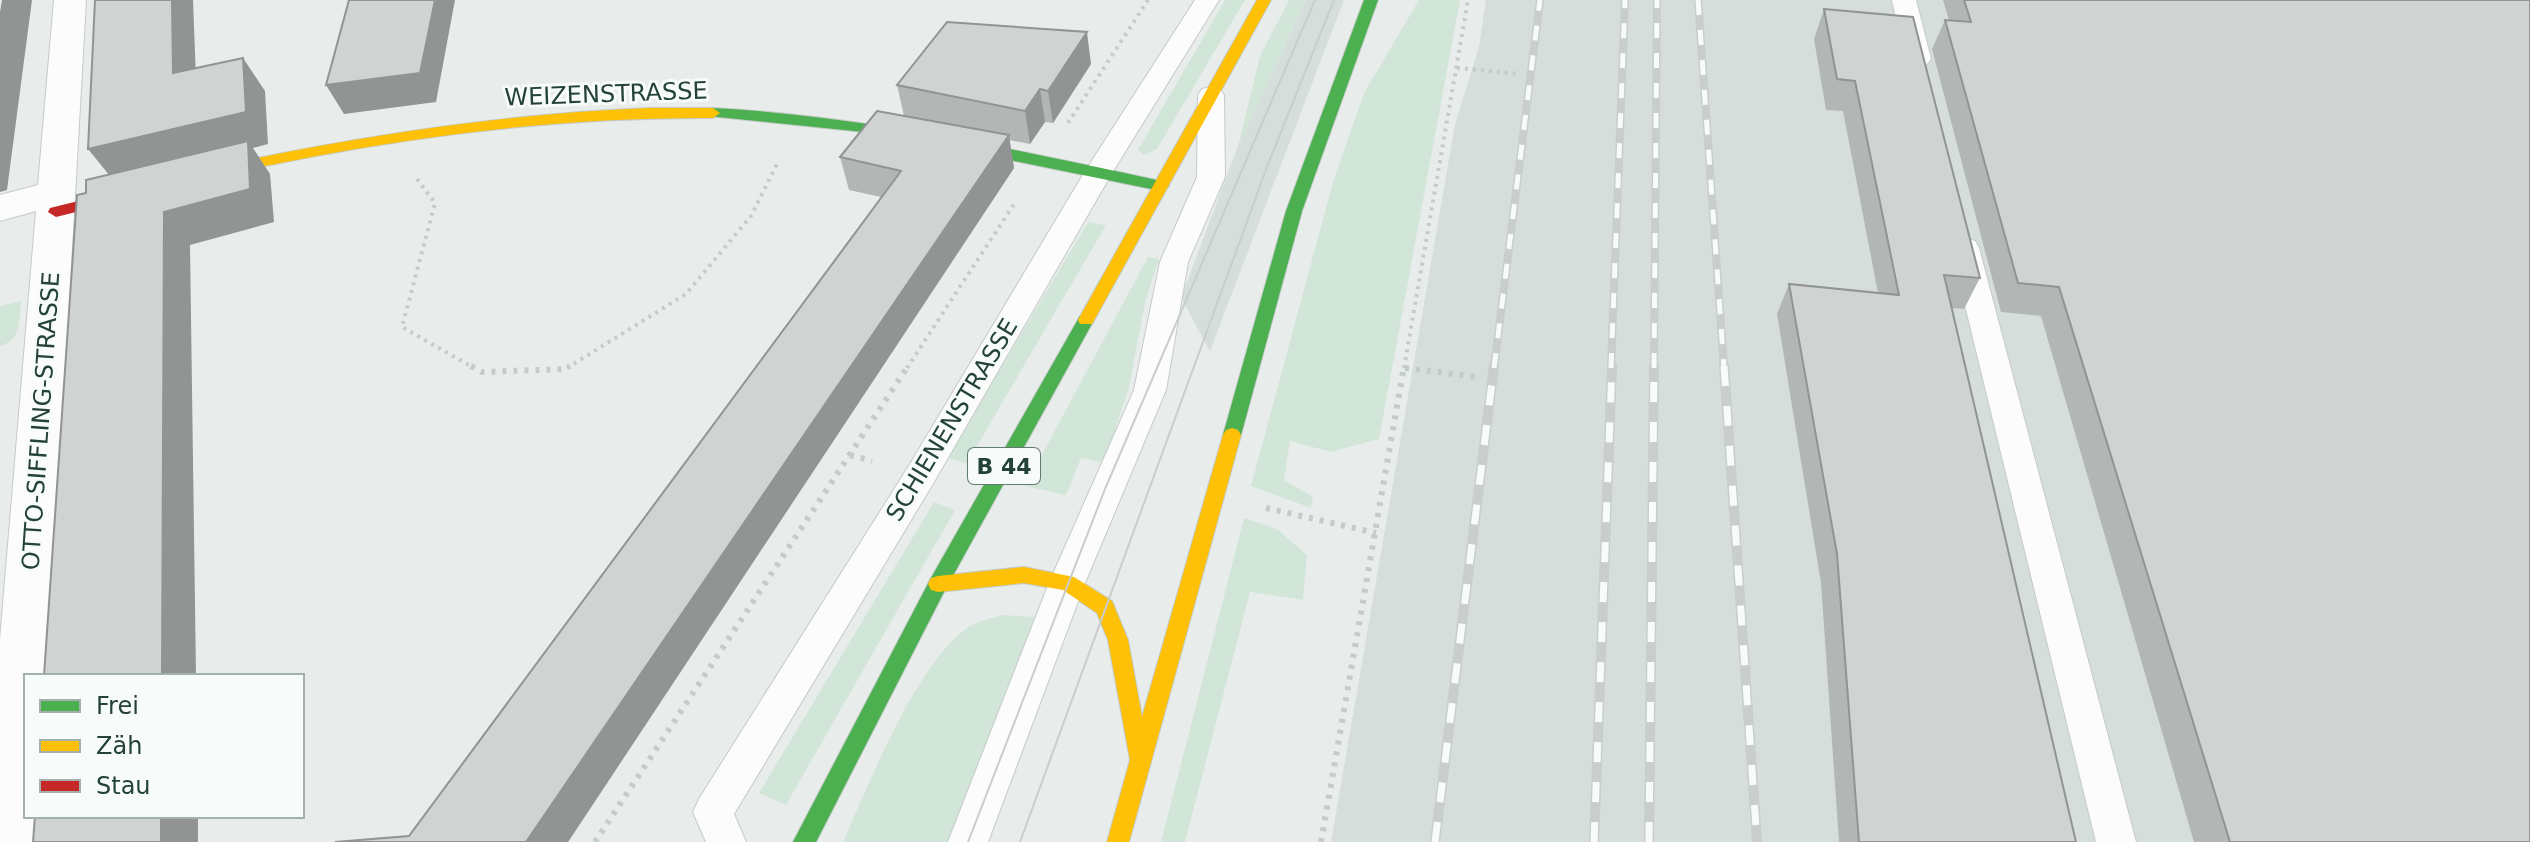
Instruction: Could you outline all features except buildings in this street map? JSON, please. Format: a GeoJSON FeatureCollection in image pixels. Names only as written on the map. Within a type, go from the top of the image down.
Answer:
{"type":"FeatureCollection","features":[{"type":"Feature","properties":{"kind":"main road","name":"B 44"},"geometry":{"type":"LineString","coordinates":[[804,842],[822,802],[938,584],[1264,0]]}},
{"type":"Feature","properties":{"kind":"main road"},"geometry":{"type":"LineString","coordinates":[[1118,842],[1294,211],[1371,0]]}},
{"type":"Feature","properties":{"kind":"main road","name":"WEIZENSTRASSE"},"geometry":{"type":"LineString","coordinates":[[187,179],[439,126],[584,114],[683,113],[815,120],[892,131],[1161,186]]}},
{"type":"Feature","properties":{"kind":"main road"},"geometry":{"type":"LineString","coordinates":[[56,202],[158,186]]}},
{"type":"Feature","properties":{"kind":"main road"},"geometry":{"type":"LineString","coordinates":[[938,584],[1024,575],[1067,583],[1105,607],[1118,640],[1140,763]]}},
{"type":"Feature","properties":{"kind":"street","name":"OTTO-SIFFLING-STRASSE"},"geometry":{"type":"LineString","coordinates":[[7,842],[10,713],[56,202],[70,0]]}},
{"type":"Feature","properties":{"kind":"street"},"geometry":{"type":"LineString","coordinates":[[0,208],[56,202]]}},
{"type":"Feature","properties":{"kind":"lane","name":"SCHIENENSTRASSE"},"geometry":{"type":"LineString","coordinates":[[726,842],[713,812],[922,473],[1098,173],[1207,0]]}},
{"type":"Feature","properties":{"kind":"lane"},"geometry":{"type":"LineString","coordinates":[[1904,0],[1926,88]]}},
{"type":"Feature","properties":{"kind":"lane"},"geometry":{"type":"LineString","coordinates":[[968,842],[1067,583],[1150,390],[1174,262],[1211,177],[1211,95]]}},
{"type":"Feature","properties":{"kind":"lane"},"geometry":{"type":"LineString","coordinates":[[1958,221],[2116,842]]}},
{"type":"Feature","properties":{"kind":"path"},"geometry":{"type":"LineString","coordinates":[[595,842],[1148,0]]}},
{"type":"Feature","properties":{"kind":"path"},"geometry":{"type":"LineString","coordinates":[[1321,842],[1468,0]]}},
{"type":"Feature","properties":{"kind":"path"},"geometry":{"type":"LineString","coordinates":[[1457,68],[1520,74]]}},
{"type":"Feature","properties":{"kind":"path"},"geometry":{"type":"LineString","coordinates":[[387,135],[435,203],[402,327],[482,372],[565,369],[686,294],[751,216],[774,167],[815,120]]}},
{"type":"Feature","properties":{"kind":"path"},"geometry":{"type":"LineString","coordinates":[[1405,368],[1477,377]]}},
{"type":"Feature","properties":{"kind":"shaded area"},"geometry":{"type":"Polygon","coordinates":[[[1306,0],[1344,0],[1210,351],[1181,298],[1238,146],[1306,0]]]}},
{"type":"Feature","properties":{"kind":"shaded area"},"geometry":{"type":"Polygon","coordinates":[[[1486,0],[2530,0],[2530,842],[1331,842],[1455,124],[1479,47],[1486,0]]]}},
{"type":"Feature","properties":{"kind":"green space"},"geometry":{"type":"Polygon","coordinates":[[[1225,0],[1245,0],[1157,149],[1144,155],[1138,150],[1225,0]]]}},
{"type":"Feature","properties":{"kind":"green space"},"geometry":{"type":"Polygon","coordinates":[[[1289,0],[1306,0],[1238,146],[1260,56],[1289,0]]]}},
{"type":"Feature","properties":{"kind":"green space"},"geometry":{"type":"Polygon","coordinates":[[[1419,0],[1460,0],[1379,439],[1331,452],[1290,441],[1284,480],[1313,497],[1311,508],[1251,486],[1333,182],[1364,93],[1419,0]]]}},
{"type":"Feature","properties":{"kind":"green space"},"geometry":{"type":"Polygon","coordinates":[[[1088,222],[1106,225],[967,463],[947,458],[1088,222]]]}},
{"type":"Feature","properties":{"kind":"green space"},"geometry":{"type":"Polygon","coordinates":[[[1148,257],[1159,259],[1145,302],[1129,388],[1104,463],[1081,458],[1066,495],[1025,486],[1148,257]]]}},
{"type":"Feature","properties":{"kind":"green space"},"geometry":{"type":"Polygon","coordinates":[[[21,301],[16,334],[0,346],[0,306],[21,301]]]}},
{"type":"Feature","properties":{"kind":"green space"},"geometry":{"type":"Polygon","coordinates":[[[934,502],[955,510],[786,805],[759,793],[934,502]]]}},
{"type":"Feature","properties":{"kind":"green space"},"geometry":{"type":"Polygon","coordinates":[[[1244,518],[1277,529],[1307,555],[1303,600],[1250,592],[1185,842],[1161,842],[1244,518]]]}},
{"type":"Feature","properties":{"kind":"green space"},"geometry":{"type":"Polygon","coordinates":[[[1002,615],[1036,617],[952,842],[843,842],[880,758],[929,669],[967,628],[1002,615]]]}},
{"type":"Feature","properties":{"kind":"tram line"},"geometry":{"type":"LineString","coordinates":[[968,842],[1105,489],[1315,0]]}},
{"type":"Feature","properties":{"kind":"tram line"},"geometry":{"type":"LineString","coordinates":[[1020,842],[1267,167],[1334,0]]}},
{"type":"Feature","properties":{"kind":"railway"},"geometry":{"type":"LineString","coordinates":[[1494,368],[1540,0]]}},
{"type":"Feature","properties":{"kind":"railway"},"geometry":{"type":"LineString","coordinates":[[1611,368],[1625,0]]}},
{"type":"Feature","properties":{"kind":"railway"},"geometry":{"type":"LineString","coordinates":[[1654,368],[1657,0]]}},
{"type":"Feature","properties":{"kind":"railway"},"geometry":{"type":"LineString","coordinates":[[1698,0],[1724,368]]}},
{"type":"Feature","properties":{"kind":"railway"},"geometry":{"type":"LineString","coordinates":[[1435,842],[1494,366]]}},
{"type":"Feature","properties":{"kind":"railway"},"geometry":{"type":"LineString","coordinates":[[1594,842],[1612,366]]}},
{"type":"Feature","properties":{"kind":"railway"},"geometry":{"type":"LineString","coordinates":[[1649,842],[1654,366]]}},
{"type":"Feature","properties":{"kind":"railway"},"geometry":{"type":"LineString","coordinates":[[1724,366],[1757,842]]}},
{"type":"Feature","properties":{"kind":"traffic: fast"},"geometry":{"type":"LineString","coordinates":[[1232,435],[1294,211],[1371,0]]}},
{"type":"Feature","properties":{"kind":"traffic: fast"},"geometry":{"type":"LineString","coordinates":[[713,113],[883,129],[1161,186]]}},
{"type":"Feature","properties":{"kind":"traffic: fast"},"geometry":{"type":"LineString","coordinates":[[804,842],[938,584],[1086,320]]}},
{"type":"Feature","properties":{"kind":"traffic: slow"},"geometry":{"type":"LineString","coordinates":[[1086,320],[1264,0]]}},
{"type":"Feature","properties":{"kind":"traffic: slow"},"geometry":{"type":"LineString","coordinates":[[205,174],[331,147],[458,127],[585,115],[713,113]]}},
{"type":"Feature","properties":{"kind":"traffic: slow"},"geometry":{"type":"LineString","coordinates":[[1118,842],[1232,435]]}},
{"type":"Feature","properties":{"kind":"traffic: slow"},"geometry":{"type":"LineString","coordinates":[[938,584],[1024,575],[1067,583],[1105,607],[1118,640],[1138,753]]}},
{"type":"Feature","properties":{"kind":"traffic: jam"},"geometry":{"type":"LineString","coordinates":[[56,212],[135,192]]}}]}
